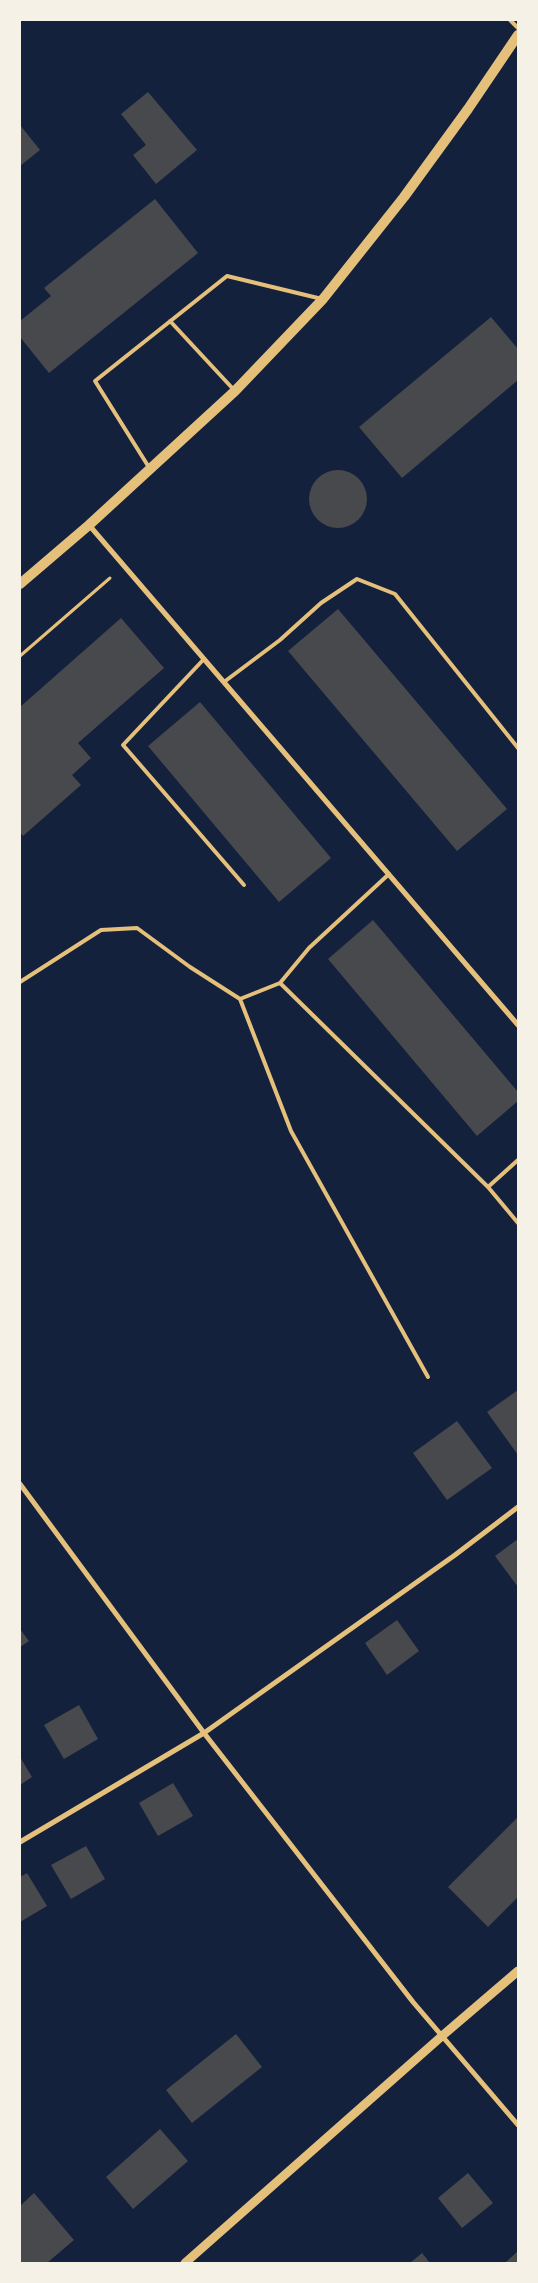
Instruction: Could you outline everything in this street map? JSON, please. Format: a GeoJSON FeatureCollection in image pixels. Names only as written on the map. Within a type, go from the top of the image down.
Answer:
{"type":"FeatureCollection","features":[{"type":"Feature","properties":{"kind":"main road"},"geometry":{"type":"LineString","coordinates":[[20,584],[89,525],[235,391],[323,299],[404,197],[468,109],[518,35]]}},
{"type":"Feature","properties":{"kind":"street"},"geometry":{"type":"LineString","coordinates":[[89,525],[518,1025]]}},
{"type":"Feature","properties":{"kind":"street"},"geometry":{"type":"LineString","coordinates":[[20,1484],[204,1732],[407,1995],[518,2124]]}},
{"type":"Feature","properties":{"kind":"street"},"geometry":{"type":"LineString","coordinates":[[20,1842],[204,1732],[422,1579],[518,1507]]}},
{"type":"Feature","properties":{"kind":"street"},"geometry":{"type":"LineString","coordinates":[[185,2263],[442,2036],[518,1972]]}},
{"type":"Feature","properties":{"kind":"lane"},"geometry":{"type":"LineString","coordinates":[[510,20],[518,28]]}},
{"type":"Feature","properties":{"kind":"lane"},"geometry":{"type":"LineString","coordinates":[[150,468],[95,381],[227,276],[323,299]]}},
{"type":"Feature","properties":{"kind":"lane"},"geometry":{"type":"LineString","coordinates":[[170,321],[235,391]]}},
{"type":"Feature","properties":{"kind":"lane"},"geometry":{"type":"LineString","coordinates":[[224,682],[280,640],[321,603],[357,580],[395,594],[518,748]]}},
{"type":"Feature","properties":{"kind":"lane"},"geometry":{"type":"LineString","coordinates":[[204,659],[123,745],[244,885]]}},
{"type":"Feature","properties":{"kind":"lane"},"geometry":{"type":"LineString","coordinates":[[240,999],[280,983],[309,948],[389,874]]}},
{"type":"Feature","properties":{"kind":"lane"},"geometry":{"type":"LineString","coordinates":[[20,982],[101,930],[137,928],[190,967],[240,999],[291,1131],[428,1377]]}},
{"type":"Feature","properties":{"kind":"lane"},"geometry":{"type":"LineString","coordinates":[[280,983],[488,1187],[518,1223]]}},
{"type":"Feature","properties":{"kind":"lane"},"geometry":{"type":"LineString","coordinates":[[488,1187],[518,1160]]}},
{"type":"Feature","properties":{"kind":"path"},"geometry":{"type":"LineString","coordinates":[[20,656],[124,566]]}},
{"type":"Feature","properties":{"kind":"building"},"geometry":{"type":"Polygon","coordinates":[[[148,92],[197,150],[156,184],[133,155],[146,145],[121,114],[148,92]]]}},
{"type":"Feature","properties":{"kind":"building"},"geometry":{"type":"Polygon","coordinates":[[[20,125],[40,150],[20,166],[20,125]]]}},
{"type":"Feature","properties":{"kind":"building"},"geometry":{"type":"Polygon","coordinates":[[[155,199],[198,253],[49,373],[20,337],[20,321],[51,296],[44,288],[155,199]]]}},
{"type":"Feature","properties":{"kind":"building"},"geometry":{"type":"Polygon","coordinates":[[[491,317],[518,349],[518,380],[402,478],[359,427],[491,317]]]}},
{"type":"Feature","properties":{"kind":"building"},"geometry":{"type":"Polygon","coordinates":[[[338,470],[349,472],[362,483],[367,499],[365,510],[354,523],[338,528],[327,526],[314,515],[309,499],[311,488],[322,475],[338,470]]]}},
{"type":"Feature","properties":{"kind":"building"},"geometry":{"type":"Polygon","coordinates":[[[338,609],[507,809],[457,851],[288,651],[338,609]]]}},
{"type":"Feature","properties":{"kind":"building"},"geometry":{"type":"Polygon","coordinates":[[[121,618],[164,668],[78,743],[91,758],[72,775],[81,785],[23,836],[20,832],[20,707],[121,618]]]}},
{"type":"Feature","properties":{"kind":"building"},"geometry":{"type":"Polygon","coordinates":[[[200,702],[331,858],[279,902],[148,746],[200,702]]]}},
{"type":"Feature","properties":{"kind":"building"},"geometry":{"type":"Polygon","coordinates":[[[373,920],[518,1092],[518,1101],[477,1136],[328,959],[373,920]]]}},
{"type":"Feature","properties":{"kind":"building"},"geometry":{"type":"Polygon","coordinates":[[[518,1390],[518,1455],[487,1412],[518,1390]]]}},
{"type":"Feature","properties":{"kind":"building"},"geometry":{"type":"Polygon","coordinates":[[[457,1421],[492,1468],[447,1500],[413,1453],[457,1421]]]}},
{"type":"Feature","properties":{"kind":"building"},"geometry":{"type":"Polygon","coordinates":[[[518,1539],[518,1587],[495,1556],[518,1539]]]}},
{"type":"Feature","properties":{"kind":"building"},"geometry":{"type":"Polygon","coordinates":[[[397,1620],[419,1651],[387,1675],[365,1643],[397,1620]]]}},
{"type":"Feature","properties":{"kind":"building"},"geometry":{"type":"Polygon","coordinates":[[[20,1629],[29,1641],[20,1647],[20,1629]]]}},
{"type":"Feature","properties":{"kind":"building"},"geometry":{"type":"Polygon","coordinates":[[[79,1705],[98,1739],[64,1759],[44,1725],[79,1705]]]}},
{"type":"Feature","properties":{"kind":"building"},"geometry":{"type":"Polygon","coordinates":[[[20,1757],[32,1777],[20,1785],[20,1757]]]}},
{"type":"Feature","properties":{"kind":"building"},"geometry":{"type":"Polygon","coordinates":[[[173,1783],[193,1816],[158,1836],[139,1803],[173,1783]]]}},
{"type":"Feature","properties":{"kind":"building"},"geometry":{"type":"Polygon","coordinates":[[[518,1817],[518,1897],[488,1927],[448,1887],[518,1817]]]}},
{"type":"Feature","properties":{"kind":"building"},"geometry":{"type":"Polygon","coordinates":[[[86,1846],[105,1879],[71,1899],[51,1865],[86,1846]]]}},
{"type":"Feature","properties":{"kind":"building"},"geometry":{"type":"Polygon","coordinates":[[[27,1873],[47,1906],[20,1922],[20,1877],[27,1873]]]}},
{"type":"Feature","properties":{"kind":"building"},"geometry":{"type":"Polygon","coordinates":[[[236,2034],[262,2067],[192,2123],[166,2090],[236,2034]]]}},
{"type":"Feature","properties":{"kind":"building"},"geometry":{"type":"Polygon","coordinates":[[[160,2129],[188,2161],[133,2209],[106,2177],[160,2129]]]}},
{"type":"Feature","properties":{"kind":"building"},"geometry":{"type":"Polygon","coordinates":[[[468,2173],[493,2203],[462,2228],[438,2198],[468,2173]]]}},
{"type":"Feature","properties":{"kind":"building"},"geometry":{"type":"Polygon","coordinates":[[[34,2193],[74,2240],[47,2263],[20,2263],[20,2206],[34,2193]]]}},
{"type":"Feature","properties":{"kind":"building"},"geometry":{"type":"Polygon","coordinates":[[[518,2251],[518,2263],[506,2262],[518,2251]]]}},
{"type":"Feature","properties":{"kind":"building"},"geometry":{"type":"Polygon","coordinates":[[[422,2253],[430,2263],[410,2263],[422,2253]]]}}]}
